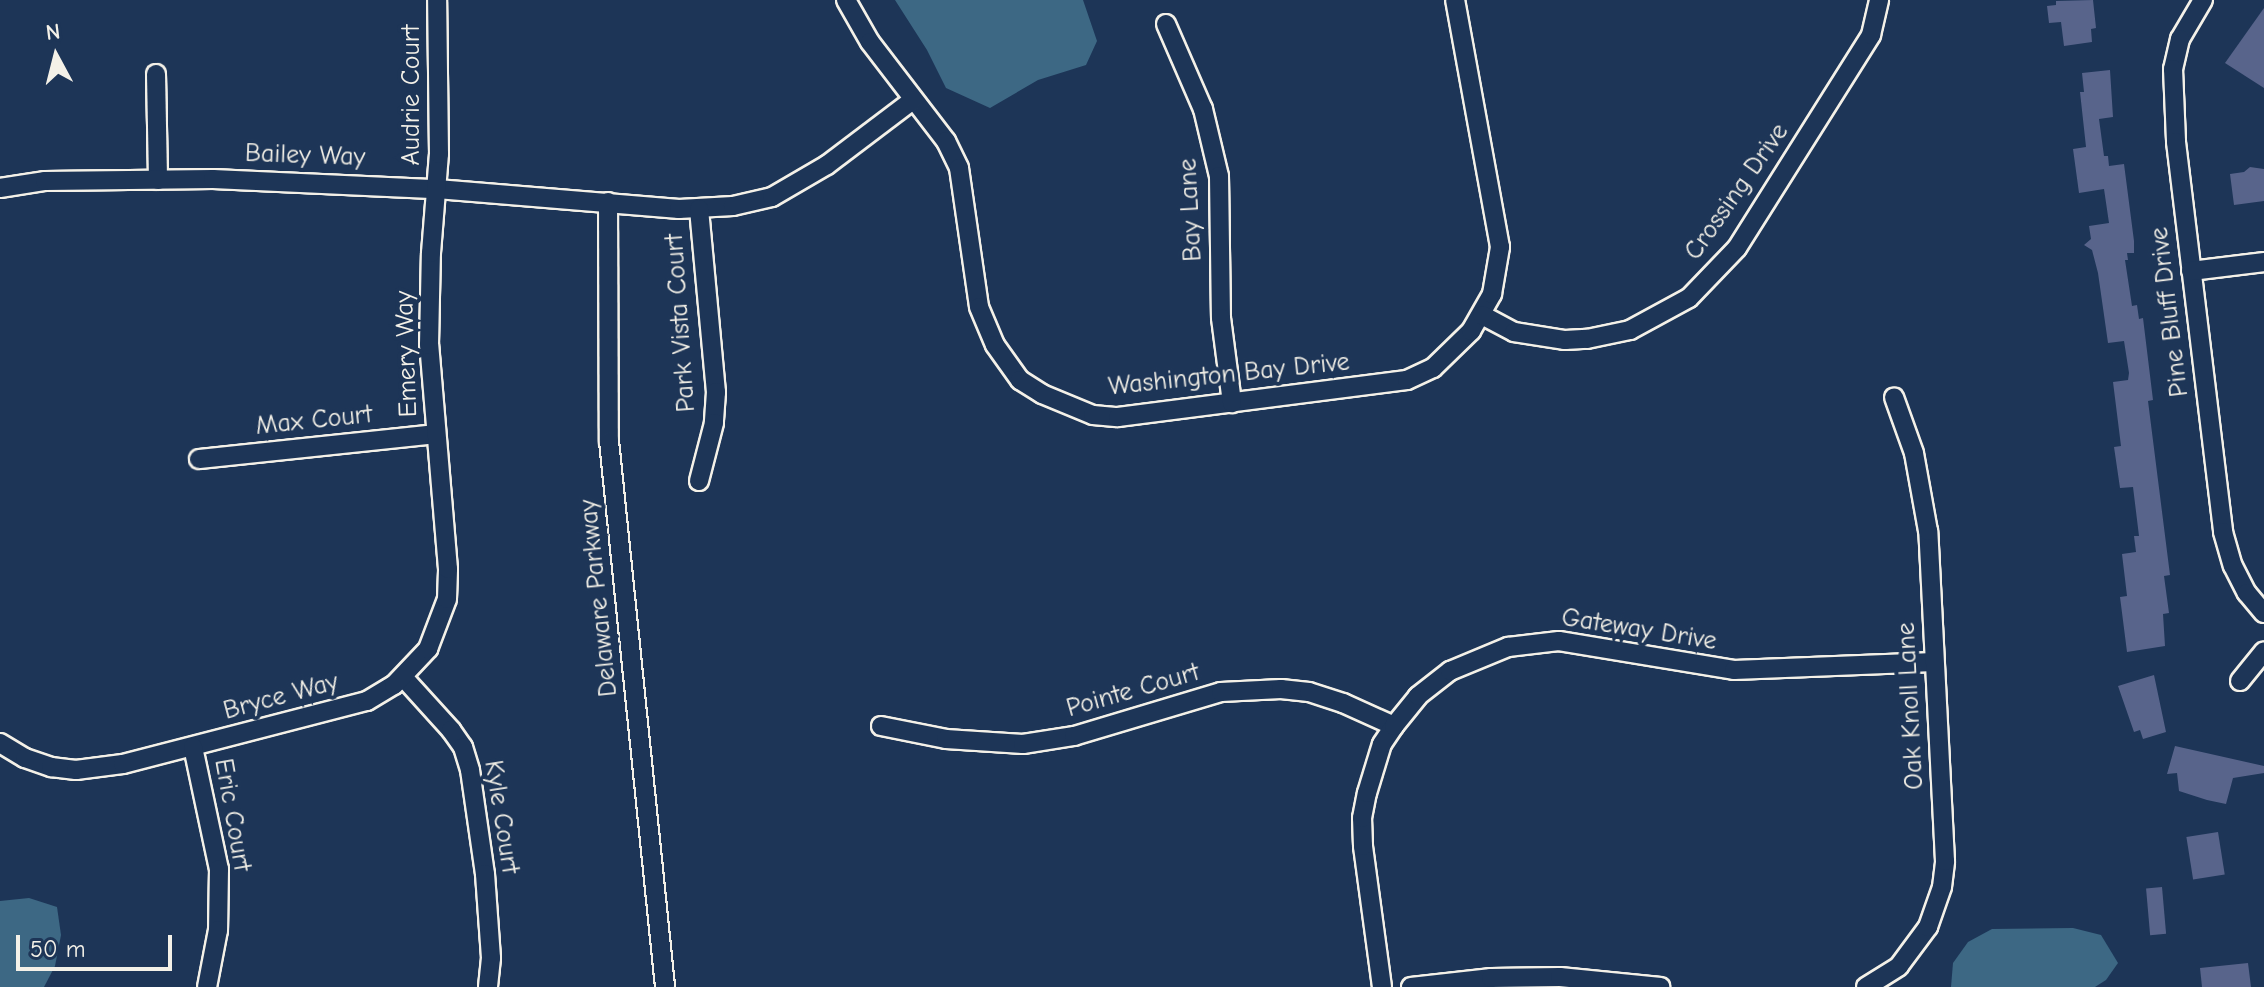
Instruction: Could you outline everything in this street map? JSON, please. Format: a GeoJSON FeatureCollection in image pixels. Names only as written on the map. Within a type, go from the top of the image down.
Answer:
{"type":"FeatureCollection","features":[{"type":"Feature","properties":{"kind":"street","name":"Audrie Court"},"geometry":{"type":"LineString","coordinates":[[437,0],[437,189]]}},
{"type":"Feature","properties":{"kind":"street","name":"Washington Bay Drive"},"geometry":{"type":"LineString","coordinates":[[846,0],[870,42],[946,141],[959,168],[979,307],[995,345],[1020,380],[1068,407],[1093,415],[1118,417],[1407,380],[1433,368],[1454,351],[1482,315],[1499,271],[1500,247],[1455,0]]}},
{"type":"Feature","properties":{"kind":"street","name":"Crossing Drive"},"geometry":{"type":"LineString","coordinates":[[1482,315],[1514,332],[1565,340],[1587,339],[1630,330],[1689,298],[1737,248],[1871,35],[1879,0]]}},
{"type":"Feature","properties":{"kind":"street","name":"Pine Bluff Drive"},"geometry":{"type":"LineString","coordinates":[[2202,0],[2180,39],[2172,75],[2191,271],[2223,532],[2233,566],[2247,593],[2264,613]]}},
{"type":"Feature","properties":{"kind":"street","name":"Bay Lane"},"geometry":{"type":"LineString","coordinates":[[1166,24],[1203,109],[1219,176],[1221,318],[1232,403]]}},
{"type":"Feature","properties":{"kind":"street"},"geometry":{"type":"LineString","coordinates":[[156,74],[158,180]]}},
{"type":"Feature","properties":{"kind":"street","name":"Bailey Way"},"geometry":{"type":"LineString","coordinates":[[0,188],[45,181],[331,183],[699,209],[772,197],[827,165],[913,100]]}},
{"type":"Feature","properties":{"kind":"street","name":"Emery Way"},"geometry":{"type":"LineString","coordinates":[[437,189],[429,304],[435,434],[444,516]]}},
{"type":"Feature","properties":{"kind":"street","name":"Delaware Parkway"},"geometry":{"type":"LineString","coordinates":[[608,202],[609,441],[665,987]]}},
{"type":"Feature","properties":{"kind":"street","name":"Park Vista Court"},"geometry":{"type":"LineString","coordinates":[[699,209],[716,392],[714,423],[699,481]]}},
{"type":"Feature","properties":{"kind":"street"},"geometry":{"type":"LineString","coordinates":[[2191,271],[2264,262]]}},
{"type":"Feature","properties":{"kind":"street","name":"Oak Knoll Lane"},"geometry":{"type":"LineString","coordinates":[[1866,987],[1882,980],[1915,946],[1932,918],[1942,887],[1945,861],[1922,487],[1894,397]]}},
{"type":"Feature","properties":{"kind":"street","name":"Max Court"},"geometry":{"type":"LineString","coordinates":[[199,459],[435,434]]}},
{"type":"Feature","properties":{"kind":"street","name":"Bryce Way"},"geometry":{"type":"LineString","coordinates":[[0,743],[38,763],[76,770],[123,764],[367,701],[403,677],[428,649],[447,599],[444,516]]}},
{"type":"Feature","properties":{"kind":"street","name":"Gateway Drive"},"geometry":{"type":"LineString","coordinates":[[1382,987],[1362,818],[1382,744],[1418,696],[1450,671],[1483,654],[1533,643],[1559,641],[1734,670],[1934,662]]}},
{"type":"Feature","properties":{"kind":"street"},"geometry":{"type":"LineString","coordinates":[[2240,681],[2264,651]]}},
{"type":"Feature","properties":{"kind":"street","name":"Kyle Court"},"geometry":{"type":"LineString","coordinates":[[403,677],[451,730],[463,747],[470,770],[489,930],[491,958],[488,987]]}},
{"type":"Feature","properties":{"kind":"street","name":"Pointe Court"},"geometry":{"type":"LineString","coordinates":[[881,726],[946,739],[1023,744],[1074,736],[1221,692],[1281,689],[1309,692],[1343,703],[1394,726]]}},
{"type":"Feature","properties":{"kind":"street","name":"Eric Court"},"geometry":{"type":"LineString","coordinates":[[193,747],[219,869],[218,930],[207,987]]}},
{"type":"Feature","properties":{"kind":"street"},"geometry":{"type":"LineString","coordinates":[[1411,987],[1491,978],[1546,977],[1661,987]]}},
{"type":"Feature","properties":{"kind":"water"},"geometry":{"type":"Polygon","coordinates":[[[895,0],[1083,0],[1097,41],[1086,65],[1038,80],[990,108],[946,88],[927,50],[895,0]]]}},
{"type":"Feature","properties":{"kind":"water"},"geometry":{"type":"Polygon","coordinates":[[[29,898],[57,907],[61,935],[55,966],[44,987],[0,987],[0,901],[29,898]]]}},
{"type":"Feature","properties":{"kind":"water"},"geometry":{"type":"Polygon","coordinates":[[[2073,928],[2101,935],[2118,963],[2106,980],[2095,987],[1951,987],[1953,963],[1968,942],[1992,929],[2073,928]]]}},
{"type":"Feature","properties":{"kind":"building"},"geometry":{"type":"Polygon","coordinates":[[[2093,0],[2096,28],[2091,29],[2092,42],[2064,46],[2061,22],[2049,23],[2047,6],[2056,5],[2056,1],[2093,0]]]}},
{"type":"Feature","properties":{"kind":"building"},"geometry":{"type":"Polygon","coordinates":[[[2264,8],[2264,88],[2225,63],[2264,8]]]}},
{"type":"Feature","properties":{"kind":"building"},"geometry":{"type":"Polygon","coordinates":[[[2110,70],[2113,117],[2099,119],[2104,156],[2108,156],[2109,166],[2124,164],[2134,241],[2134,253],[2127,253],[2128,260],[2125,260],[2132,306],[2137,305],[2139,319],[2143,318],[2153,400],[2148,401],[2170,575],[2164,576],[2169,613],[2163,614],[2165,646],[2127,652],[2120,597],[2127,596],[2122,554],[2136,552],[2134,536],[2139,536],[2133,487],[2120,488],[2114,447],[2121,446],[2113,382],[2128,380],[2129,373],[2124,341],[2108,343],[2098,273],[2092,250],[2084,245],[2091,239],[2089,226],[2109,223],[2104,189],[2079,193],[2073,149],[2086,147],[2080,92],[2084,92],[2082,73],[2110,70]]]}},
{"type":"Feature","properties":{"kind":"building"},"geometry":{"type":"Polygon","coordinates":[[[2250,167],[2264,169],[2264,201],[2234,205],[2230,174],[2244,172],[2250,167]]]}},
{"type":"Feature","properties":{"kind":"building"},"geometry":{"type":"Polygon","coordinates":[[[2154,675],[2166,732],[2143,739],[2140,730],[2134,732],[2118,686],[2154,675]]]}},
{"type":"Feature","properties":{"kind":"building"},"geometry":{"type":"Polygon","coordinates":[[[2175,746],[2264,766],[2264,773],[2233,778],[2226,804],[2207,800],[2179,791],[2177,773],[2167,774],[2175,746]]]}},
{"type":"Feature","properties":{"kind":"building"},"geometry":{"type":"Polygon","coordinates":[[[2218,832],[2225,874],[2193,879],[2186,837],[2218,832]]]}},
{"type":"Feature","properties":{"kind":"building"},"geometry":{"type":"Polygon","coordinates":[[[2162,887],[2166,934],[2150,935],[2146,888],[2162,887]]]}},
{"type":"Feature","properties":{"kind":"building"},"geometry":{"type":"Polygon","coordinates":[[[2248,963],[2251,987],[2202,987],[2200,968],[2248,963]]]}}]}
